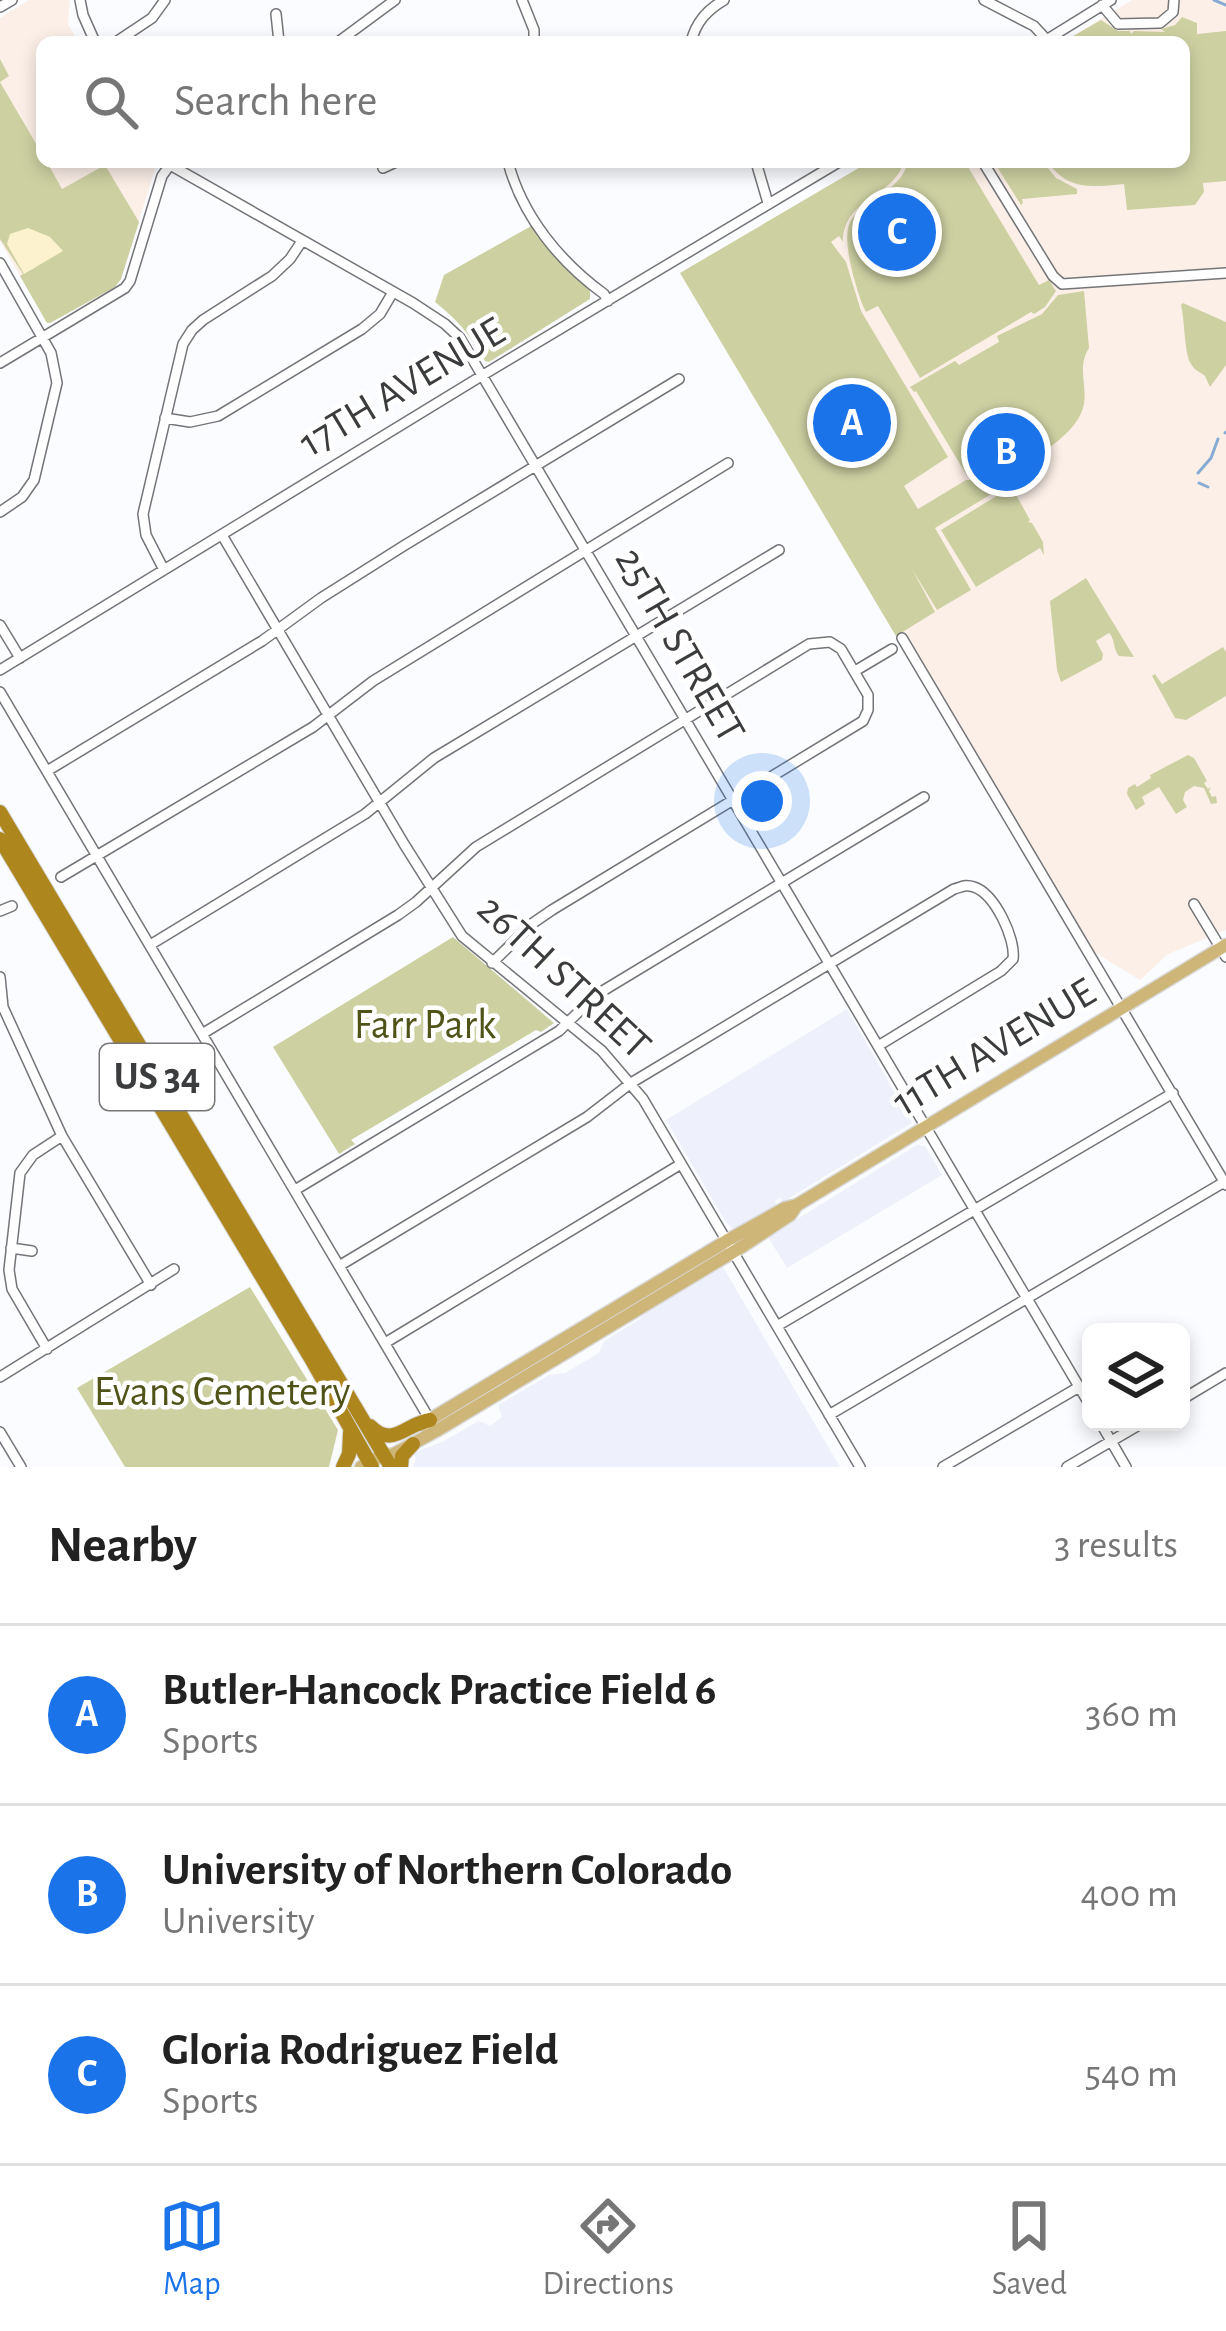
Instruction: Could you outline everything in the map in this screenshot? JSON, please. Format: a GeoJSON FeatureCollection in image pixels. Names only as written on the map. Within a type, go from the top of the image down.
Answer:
{"type":"FeatureCollection","features":[{"type":"Feature","properties":{"kind":"highway","name":"US 34"},"geometry":{"type":"LineString","coordinates":[[0,812],[360,1414],[375,1463]]}},
{"type":"Feature","properties":{"kind":"highway","name":"US 34"},"geometry":{"type":"LineString","coordinates":[[0,839],[375,1463]]}},
{"type":"Feature","properties":{"kind":"highway"},"geometry":{"type":"LineString","coordinates":[[360,1414],[385,1436],[430,1420]]}},
{"type":"Feature","properties":{"kind":"highway"},"geometry":{"type":"LineString","coordinates":[[343,1467],[350,1428]]}},
{"type":"Feature","properties":{"kind":"highway"},"geometry":{"type":"LineString","coordinates":[[400,1467],[402,1456],[413,1444]]}},
{"type":"Feature","properties":{"kind":"main road","name":"11TH AVENUE"},"geometry":{"type":"LineString","coordinates":[[375,1463],[386,1446],[790,1215],[797,1205],[925,1126],[1224,950]]}},
{"type":"Feature","properties":{"kind":"main road","name":"11TH AVENUE"},"geometry":{"type":"LineString","coordinates":[[375,1463],[731,1246]]}},
{"type":"Feature","properties":{"kind":"street"},"geometry":{"type":"LineString","coordinates":[[0,7],[12,0]]}},
{"type":"Feature","properties":{"kind":"street"},"geometry":{"type":"LineString","coordinates":[[80,0],[92,36]]}},
{"type":"Feature","properties":{"kind":"street"},"geometry":{"type":"LineString","coordinates":[[125,36],[152,18],[165,0]]}},
{"type":"Feature","properties":{"kind":"street"},"geometry":{"type":"LineString","coordinates":[[346,36],[395,0]]}},
{"type":"Feature","properties":{"kind":"street"},"geometry":{"type":"LineString","coordinates":[[522,0],[534,36]]}},
{"type":"Feature","properties":{"kind":"street"},"geometry":{"type":"LineString","coordinates":[[693,36],[702,17],[724,0]]}},
{"type":"Feature","properties":{"kind":"street"},"geometry":{"type":"LineString","coordinates":[[984,0],[1034,26],[1041,36]]}},
{"type":"Feature","properties":{"kind":"street"},"geometry":{"type":"LineString","coordinates":[[1053,36],[1106,3],[1118,24],[1160,23],[1173,12],[1174,0]]}},
{"type":"Feature","properties":{"kind":"street"},"geometry":{"type":"LineString","coordinates":[[276,14],[278,36]]}},
{"type":"Feature","properties":{"kind":"street"},"geometry":{"type":"LineString","coordinates":[[0,363],[125,288],[166,168]]}},
{"type":"Feature","properties":{"kind":"street","name":"25TH STREET"},"geometry":{"type":"LineString","coordinates":[[176,168],[394,292],[454,332],[1082,1392]]}},
{"type":"Feature","properties":{"kind":"street"},"geometry":{"type":"LineString","coordinates":[[510,168],[544,235],[562,259],[608,301]]}},
{"type":"Feature","properties":{"kind":"street"},"geometry":{"type":"LineString","coordinates":[[758,168],[768,203]]}},
{"type":"Feature","properties":{"kind":"street","name":"17TH AVENUE"},"geometry":{"type":"LineString","coordinates":[[0,670],[829,168]]}},
{"type":"Feature","properties":{"kind":"street"},"geometry":{"type":"LineString","coordinates":[[987,168],[1052,277],[1062,284],[1226,273]]}},
{"type":"Feature","properties":{"kind":"street"},"geometry":{"type":"LineString","coordinates":[[164,570],[146,535],[142,514],[180,352],[206,317],[272,276],[302,242]]}},
{"type":"Feature","properties":{"kind":"street"},"geometry":{"type":"LineString","coordinates":[[0,262],[54,360],[57,383],[38,470],[26,493],[0,512]]}},
{"type":"Feature","properties":{"kind":"street"},"geometry":{"type":"LineString","coordinates":[[165,418],[190,422],[218,416],[362,328],[380,314],[394,292]]}},
{"type":"Feature","properties":{"kind":"street"},"geometry":{"type":"LineString","coordinates":[[46,771],[679,379]]}},
{"type":"Feature","properties":{"kind":"street"},"geometry":{"type":"LineString","coordinates":[[61,877],[329,716],[373,681],[728,463]]}},
{"type":"Feature","properties":{"kind":"street","name":"26TH STREET"},"geometry":{"type":"LineString","coordinates":[[222,536],[462,936],[602,1051],[632,1083],[860,1467]]}},
{"type":"Feature","properties":{"kind":"street"},"geometry":{"type":"LineString","coordinates":[[150,945],[380,802],[434,758],[779,550]]}},
{"type":"Feature","properties":{"kind":"street"},"geometry":{"type":"LineString","coordinates":[[0,625],[20,658]]}},
{"type":"Feature","properties":{"kind":"street"},"geometry":{"type":"LineString","coordinates":[[829,1415],[1226,1183],[902,638]]}},
{"type":"Feature","properties":{"kind":"street"},"geometry":{"type":"LineString","coordinates":[[202,1034],[398,915],[476,847],[685,720],[818,641],[842,649],[870,701],[863,721],[552,910],[492,963]]}},
{"type":"Feature","properties":{"kind":"street"},"geometry":{"type":"LineString","coordinates":[[855,671],[892,649]]}},
{"type":"Feature","properties":{"kind":"street"},"geometry":{"type":"LineString","coordinates":[[0,692],[430,1420]]}},
{"type":"Feature","properties":{"kind":"street"},"geometry":{"type":"LineString","coordinates":[[295,1190],[546,1039],[596,995],[924,797]]}},
{"type":"Feature","properties":{"kind":"street"},"geometry":{"type":"LineString","coordinates":[[340,1266],[587,1117],[632,1083],[962,886],[982,891],[1014,943],[1008,965],[878,1046]]}},
{"type":"Feature","properties":{"kind":"street"},"geometry":{"type":"LineString","coordinates":[[1194,904],[1224,950]]}},
{"type":"Feature","properties":{"kind":"street"},"geometry":{"type":"LineString","coordinates":[[0,911],[12,906]]}},
{"type":"Feature","properties":{"kind":"street"},"geometry":{"type":"LineString","coordinates":[[0,977],[3,1007],[62,1136],[152,1285]]}},
{"type":"Feature","properties":{"kind":"street"},"geometry":{"type":"LineString","coordinates":[[777,1326],[1174,1094]]}},
{"type":"Feature","properties":{"kind":"street"},"geometry":{"type":"LineString","coordinates":[[46,1349],[12,1289],[9,1270],[20,1173],[33,1155],[62,1136]]}},
{"type":"Feature","properties":{"kind":"street"},"geometry":{"type":"LineString","coordinates":[[385,1342],[682,1164]]}},
{"type":"Feature","properties":{"kind":"street"},"geometry":{"type":"LineString","coordinates":[[11,1248],[32,1251]]}},
{"type":"Feature","properties":{"kind":"street"},"geometry":{"type":"LineString","coordinates":[[0,1377],[174,1269]]}},
{"type":"Feature","properties":{"kind":"street"},"geometry":{"type":"LineString","coordinates":[[1190,1395],[1226,1373]]}},
{"type":"Feature","properties":{"kind":"street"},"geometry":{"type":"LineString","coordinates":[[943,1467],[1079,1387]]}},
{"type":"Feature","properties":{"kind":"street"},"geometry":{"type":"LineString","coordinates":[[1105,1431],[1126,1467]]}},
{"type":"Feature","properties":{"kind":"street"},"geometry":{"type":"LineString","coordinates":[[1067,1467],[1128,1431]]}},
{"type":"Feature","properties":{"kind":"street"},"geometry":{"type":"LineString","coordinates":[[0,1432],[21,1467]]}},
{"type":"Feature","properties":{"kind":"shaded area"},"geometry":{"type":"Polygon","coordinates":[[[29,0],[70,0],[68,24],[75,36],[36,36],[36,168],[155,168],[121,279],[115,287],[50,323],[0,241],[0,18],[29,0]]]}},
{"type":"Feature","properties":{"kind":"shaded area"},"geometry":{"type":"Polygon","coordinates":[[[1132,0],[1226,0],[1226,930],[1168,954],[1140,980],[1086,942],[904,632],[896,636],[680,273],[859,168],[1190,168],[1190,36],[1073,36],[1132,0]]]}},
{"type":"Feature","properties":{"kind":"shaded area"},"geometry":{"type":"Polygon","coordinates":[[[847,1009],[912,1123],[783,1202],[775,1201],[777,1205],[739,1229],[732,1228],[666,1120],[847,1009]]]}},
{"type":"Feature","properties":{"kind":"shaded area"},"geometry":{"type":"Polygon","coordinates":[[[917,1145],[925,1146],[942,1175],[787,1268],[768,1237],[917,1145]]]}},
{"type":"Feature","properties":{"kind":"shaded area"},"geometry":{"type":"Polygon","coordinates":[[[723,1267],[840,1467],[413,1467],[413,1453],[479,1421],[490,1426],[502,1417],[498,1405],[599,1353],[604,1341],[723,1267]]]}},
{"type":"Feature","properties":{"kind":"green space"},"geometry":{"type":"Polygon","coordinates":[[[1182,17],[1197,23],[1197,34],[1226,31],[1226,181],[1203,183],[1204,192],[1195,205],[1127,210],[1124,184],[1072,182],[1053,168],[1190,168],[1190,36],[1073,36],[1101,20],[1131,34],[1165,32],[1161,29],[1182,17]]]}},
{"type":"Feature","properties":{"kind":"green space"},"geometry":{"type":"Polygon","coordinates":[[[0,59],[9,76],[0,82],[0,59]]]}},
{"type":"Feature","properties":{"kind":"green space"},"geometry":{"type":"Polygon","coordinates":[[[0,82],[36,144],[36,168],[50,168],[62,189],[107,168],[139,222],[115,287],[50,323],[0,239],[0,82]]]}},
{"type":"Feature","properties":{"kind":"green space"},"geometry":{"type":"Polygon","coordinates":[[[859,168],[901,168],[851,216],[843,242],[839,236],[831,242],[846,262],[861,311],[948,457],[904,486],[918,509],[966,480],[1009,480],[935,528],[971,590],[937,610],[912,569],[935,612],[896,636],[680,273],[859,168]]]}},
{"type":"Feature","properties":{"kind":"green space"},"geometry":{"type":"Polygon","coordinates":[[[905,168],[969,168],[1039,285],[1049,280],[1056,291],[1045,307],[920,378],[878,306],[866,312],[848,252],[850,222],[905,168]]]}},
{"type":"Feature","properties":{"kind":"green space"},"geometry":{"type":"Polygon","coordinates":[[[998,168],[1048,168],[1077,189],[1077,194],[1022,199],[1021,205],[998,168]]]}},
{"type":"Feature","properties":{"kind":"green space"},"geometry":{"type":"Polygon","coordinates":[[[533,225],[590,290],[590,299],[485,361],[463,328],[435,302],[444,275],[533,225]]]}},
{"type":"Feature","properties":{"kind":"green space"},"geometry":{"type":"Polygon","coordinates":[[[1084,291],[1089,348],[1084,362],[1084,404],[1073,426],[1010,476],[966,474],[910,387],[999,342],[997,336],[1042,314],[1058,295],[1084,291]]]}},
{"type":"Feature","properties":{"kind":"green space"},"geometry":{"type":"Polygon","coordinates":[[[1183,303],[1226,322],[1226,365],[1210,387],[1189,359],[1183,303]]]}},
{"type":"Feature","properties":{"kind":"green space"},"geometry":{"type":"Polygon","coordinates":[[[1008,489],[1015,493],[1043,542],[1044,555],[1040,548],[976,587],[941,530],[1008,489]]]}},
{"type":"Feature","properties":{"kind":"green space"},"geometry":{"type":"Polygon","coordinates":[[[1086,578],[1134,657],[1119,656],[1109,633],[1096,641],[1102,660],[1061,682],[1050,601],[1086,578]]]}},
{"type":"Feature","properties":{"kind":"green space"},"geometry":{"type":"Polygon","coordinates":[[[1223,647],[1226,696],[1186,720],[1175,718],[1152,676],[1162,684],[1223,647]]]}},
{"type":"Feature","properties":{"kind":"green space"},"geometry":{"type":"Polygon","coordinates":[[[1188,755],[1217,803],[1211,804],[1204,788],[1194,786],[1185,792],[1187,807],[1176,814],[1159,787],[1142,797],[1145,804],[1136,810],[1128,788],[1188,755]]]}},
{"type":"Feature","properties":{"kind":"green space","name":"Farr Park"},"geometry":{"type":"Polygon","coordinates":[[[453,937],[554,1023],[351,1140],[355,1144],[339,1154],[273,1047],[453,937]]]}},
{"type":"Feature","properties":{"kind":"green space","name":"Evans Cemetery"},"geometry":{"type":"Polygon","coordinates":[[[250,1287],[338,1430],[329,1467],[125,1467],[77,1388],[250,1287]]]}},
{"type":"Feature","properties":{"kind":"sand"},"geometry":{"type":"Polygon","coordinates":[[[28,228],[50,237],[63,251],[24,274],[7,244],[10,234],[28,228]]]}},
{"type":"Feature","properties":{"kind":"waterway"},"geometry":{"type":"LineString","coordinates":[[1214,0],[1226,5]]}},
{"type":"Feature","properties":{"kind":"waterway"},"geometry":{"type":"LineString","coordinates":[[1198,473],[1218,439]]}},
{"type":"Feature","properties":{"kind":"waterway"},"geometry":{"type":"LineString","coordinates":[[1199,483],[1208,487]]}},
{"type":"Feature","properties":{"kind":"place","name":"Gloria Rodriguez Field"},"geometry":{"type":"Point","coordinates":[897,232]}},
{"type":"Feature","properties":{"kind":"place","name":"Butler-Hancock Practice Field 6"},"geometry":{"type":"Point","coordinates":[852,423]}},
{"type":"Feature","properties":{"kind":"place","name":"University of Northern Colorado"},"geometry":{"type":"Point","coordinates":[1006,452]}}]}
